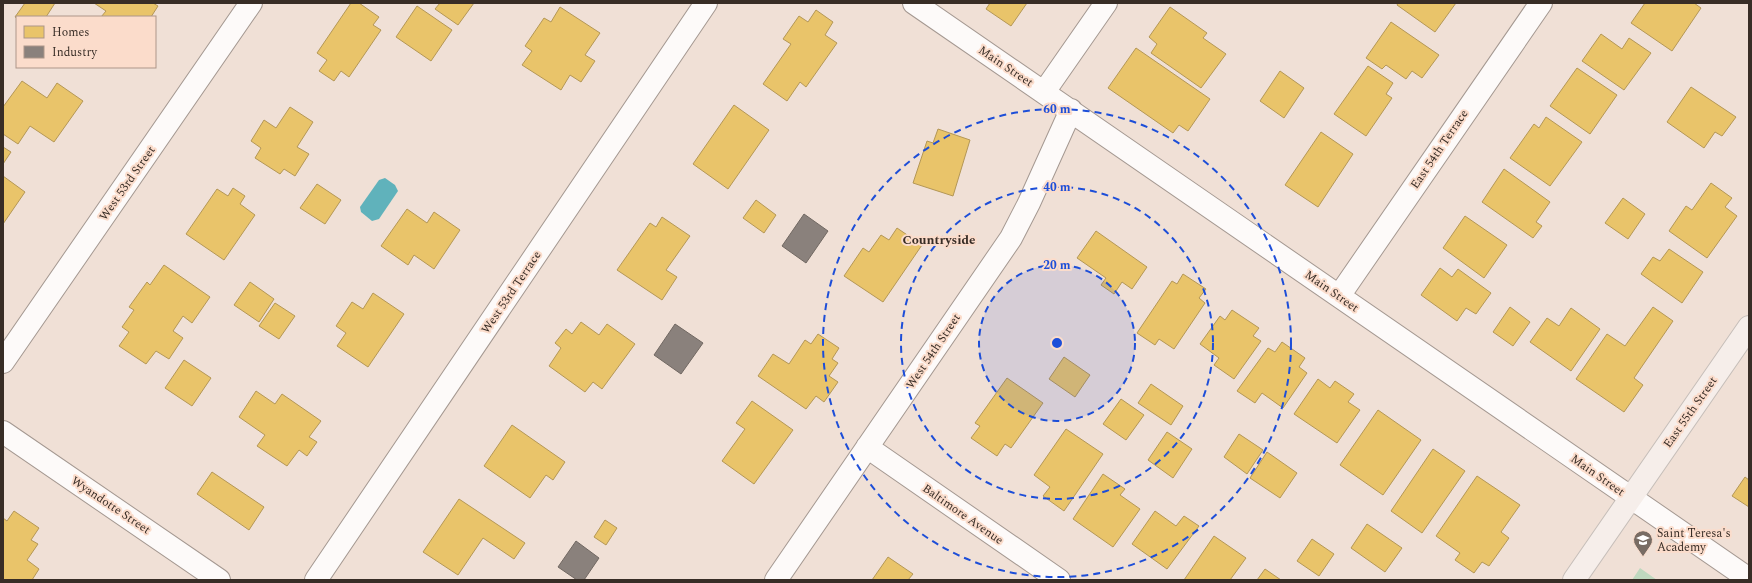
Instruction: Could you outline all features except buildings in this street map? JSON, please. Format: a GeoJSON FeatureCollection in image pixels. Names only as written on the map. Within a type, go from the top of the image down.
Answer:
{"type":"FeatureCollection","features":[{"type":"Feature","properties":{"kind":"main road","name":"East 55th Street"},"geometry":{"type":"LineString","coordinates":[[1574,580],[1749,327]]}},
{"type":"Feature","properties":{"kind":"street","name":"West 53rd Street"},"geometry":{"type":"LineString","coordinates":[[3,362],[251,3]]}},
{"type":"Feature","properties":{"kind":"street","name":"West 53rd Terrace"},"geometry":{"type":"LineString","coordinates":[[316,580],[706,3]]}},
{"type":"Feature","properties":{"kind":"street","name":"Main Street"},"geometry":{"type":"LineString","coordinates":[[914,3],[1749,579]]}},
{"type":"Feature","properties":{"kind":"street"},"geometry":{"type":"LineString","coordinates":[[1044,92],[1106,3]]}},
{"type":"Feature","properties":{"kind":"street","name":"East 54th Terrace"},"geometry":{"type":"LineString","coordinates":[[1339,296],[1533,12],[1541,3]]}},
{"type":"Feature","properties":{"kind":"street","name":"West 54th Street"},"geometry":{"type":"LineString","coordinates":[[776,580],[1011,238],[1029,204],[1071,110]]}},
{"type":"Feature","properties":{"kind":"street","name":"Wyandotte Street"},"geometry":{"type":"LineString","coordinates":[[3,432],[219,580]]}},
{"type":"Feature","properties":{"kind":"street","name":"Baltimore Avenue"},"geometry":{"type":"LineString","coordinates":[[868,447],[1059,580]]}},
{"type":"Feature","properties":{"kind":"green space"},"geometry":{"type":"Polygon","coordinates":[[[1640,568],[1657,580],[1632,580],[1640,568]]]}},
{"type":"Feature","properties":{"kind":"water"},"geometry":{"type":"Polygon","coordinates":[[[385,178],[395,185],[398,191],[379,219],[372,221],[361,212],[360,207],[379,180],[385,178]]]}},
{"type":"Feature","properties":{"kind":"place","name":"Saint Teresa's Academy"},"geometry":{"type":"Point","coordinates":[1643,557]}},
{"type":"Feature","properties":{"kind":"district","name":"Countryside"},"geometry":{"type":"Point","coordinates":[939,239]}}]}
